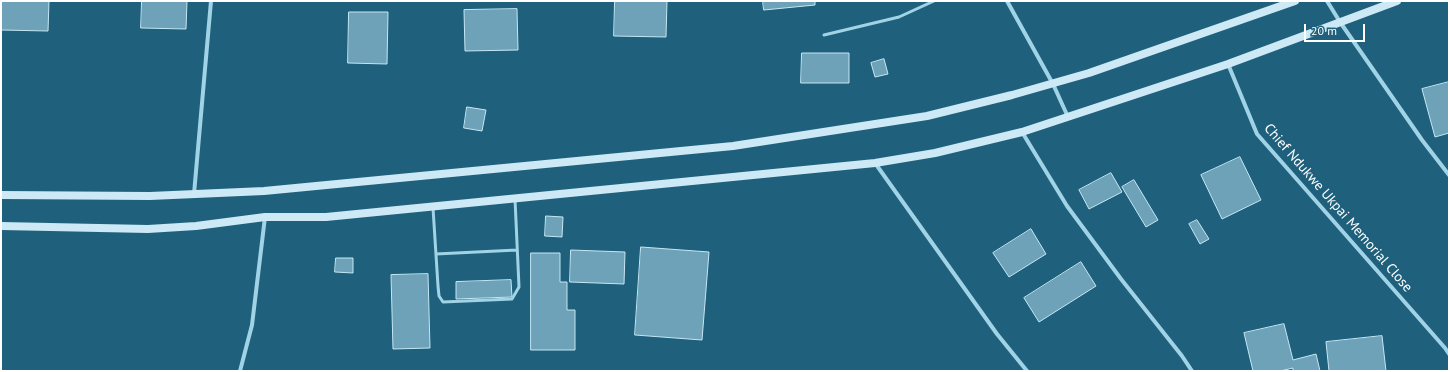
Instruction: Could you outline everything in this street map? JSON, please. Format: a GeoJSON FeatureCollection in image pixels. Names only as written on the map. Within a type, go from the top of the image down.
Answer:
{"type":"FeatureCollection","features":[{"type":"Feature","properties":{"kind":"main road"},"geometry":{"type":"LineString","coordinates":[[1,195],[194,195],[264,190],[733,146],[927,116],[1053,84],[1295,1]]}},
{"type":"Feature","properties":{"kind":"main road"},"geometry":{"type":"LineString","coordinates":[[1,226],[148,229],[196,226],[265,217],[326,216],[875,163],[935,153],[1022,132],[1228,64],[1397,1]]}},
{"type":"Feature","properties":{"kind":"street"},"geometry":{"type":"LineString","coordinates":[[194,195],[211,1]]}},
{"type":"Feature","properties":{"kind":"street"},"geometry":{"type":"LineString","coordinates":[[1007,1],[1053,84],[1068,117]]}},
{"type":"Feature","properties":{"kind":"street"},"geometry":{"type":"LineString","coordinates":[[1327,1],[1422,140],[1449,175]]}},
{"type":"Feature","properties":{"kind":"street","name":"Chief Ndukwe Ukpai Memorial Close"},"geometry":{"type":"LineString","coordinates":[[1228,64],[1257,134],[1449,354]]}},
{"type":"Feature","properties":{"kind":"street"},"geometry":{"type":"LineString","coordinates":[[1022,132],[1067,206],[1192,371]]}},
{"type":"Feature","properties":{"kind":"street"},"geometry":{"type":"LineString","coordinates":[[875,163],[997,334],[1027,371]]}},
{"type":"Feature","properties":{"kind":"street"},"geometry":{"type":"LineString","coordinates":[[240,371],[252,325],[265,217]]}},
{"type":"Feature","properties":{"kind":"lane"},"geometry":{"type":"LineString","coordinates":[[824,36],[899,17],[934,1]]}},
{"type":"Feature","properties":{"kind":"lane"},"geometry":{"type":"LineString","coordinates":[[433,206],[439,296],[443,302],[512,299],[519,287],[515,197]]}},
{"type":"Feature","properties":{"kind":"lane"},"geometry":{"type":"LineString","coordinates":[[436,254],[517,250]]}},
{"type":"Feature","properties":{"kind":"building"},"geometry":{"type":"Polygon","coordinates":[[[1,1],[49,1],[48,31],[1,30],[1,1]]]}},
{"type":"Feature","properties":{"kind":"building"},"geometry":{"type":"Polygon","coordinates":[[[142,1],[187,1],[186,29],[141,28],[142,1]]]}},
{"type":"Feature","properties":{"kind":"building"},"geometry":{"type":"Polygon","coordinates":[[[615,1],[667,1],[666,37],[614,36],[615,1]]]}},
{"type":"Feature","properties":{"kind":"building"},"geometry":{"type":"Polygon","coordinates":[[[763,1],[815,1],[815,5],[764,10],[763,1]]]}},
{"type":"Feature","properties":{"kind":"building"},"geometry":{"type":"Polygon","coordinates":[[[517,9],[518,50],[465,51],[464,10],[517,9]]]}},
{"type":"Feature","properties":{"kind":"building"},"geometry":{"type":"Polygon","coordinates":[[[349,12],[388,12],[387,64],[348,63],[349,12]]]}},
{"type":"Feature","properties":{"kind":"building"},"geometry":{"type":"Polygon","coordinates":[[[802,53],[849,53],[849,83],[801,83],[802,53]]]}},
{"type":"Feature","properties":{"kind":"building"},"geometry":{"type":"Polygon","coordinates":[[[884,59],[888,74],[875,77],[871,63],[884,59]]]}},
{"type":"Feature","properties":{"kind":"building"},"geometry":{"type":"Polygon","coordinates":[[[1449,82],[1449,133],[1435,137],[1422,89],[1449,82]]]}},
{"type":"Feature","properties":{"kind":"building"},"geometry":{"type":"Polygon","coordinates":[[[467,107],[486,110],[482,131],[464,128],[467,107]]]}},
{"type":"Feature","properties":{"kind":"building"},"geometry":{"type":"Polygon","coordinates":[[[1240,157],[1261,200],[1222,219],[1201,175],[1240,157]]]}},
{"type":"Feature","properties":{"kind":"building"},"geometry":{"type":"Polygon","coordinates":[[[1111,173],[1122,192],[1089,209],[1079,190],[1111,173]]]}},
{"type":"Feature","properties":{"kind":"building"},"geometry":{"type":"Polygon","coordinates":[[[1134,180],[1158,220],[1146,227],[1122,187],[1134,180]]]}},
{"type":"Feature","properties":{"kind":"building"},"geometry":{"type":"Polygon","coordinates":[[[546,216],[563,217],[562,237],[545,236],[546,216]]]}},
{"type":"Feature","properties":{"kind":"building"},"geometry":{"type":"Polygon","coordinates":[[[1197,220],[1209,239],[1200,244],[1189,224],[1197,220]]]}},
{"type":"Feature","properties":{"kind":"building"},"geometry":{"type":"Polygon","coordinates":[[[1031,229],[1046,254],[1009,277],[993,253],[1031,229]]]}},
{"type":"Feature","properties":{"kind":"building"},"geometry":{"type":"Polygon","coordinates":[[[641,247],[709,252],[702,340],[635,335],[641,247]]]}},
{"type":"Feature","properties":{"kind":"building"},"geometry":{"type":"Polygon","coordinates":[[[571,250],[625,252],[624,284],[570,282],[571,250]]]}},
{"type":"Feature","properties":{"kind":"building"},"geometry":{"type":"Polygon","coordinates":[[[531,253],[560,253],[560,282],[567,282],[567,310],[575,310],[575,350],[531,350],[531,253]]]}},
{"type":"Feature","properties":{"kind":"building"},"geometry":{"type":"Polygon","coordinates":[[[336,258],[353,258],[353,273],[335,272],[336,258]]]}},
{"type":"Feature","properties":{"kind":"building"},"geometry":{"type":"Polygon","coordinates":[[[1081,262],[1096,286],[1039,322],[1024,298],[1081,262]]]}},
{"type":"Feature","properties":{"kind":"building"},"geometry":{"type":"Polygon","coordinates":[[[428,274],[430,348],[393,349],[391,275],[428,274]]]}},
{"type":"Feature","properties":{"kind":"building"},"geometry":{"type":"Polygon","coordinates":[[[511,280],[512,297],[456,299],[456,282],[511,280]]]}},
{"type":"Feature","properties":{"kind":"building"},"geometry":{"type":"Polygon","coordinates":[[[1284,324],[1293,360],[1316,354],[1320,371],[1293,371],[1293,368],[1280,371],[1253,371],[1244,333],[1284,324]]]}},
{"type":"Feature","properties":{"kind":"building"},"geometry":{"type":"Polygon","coordinates":[[[1382,336],[1386,371],[1329,371],[1326,342],[1382,336]]]}}]}
